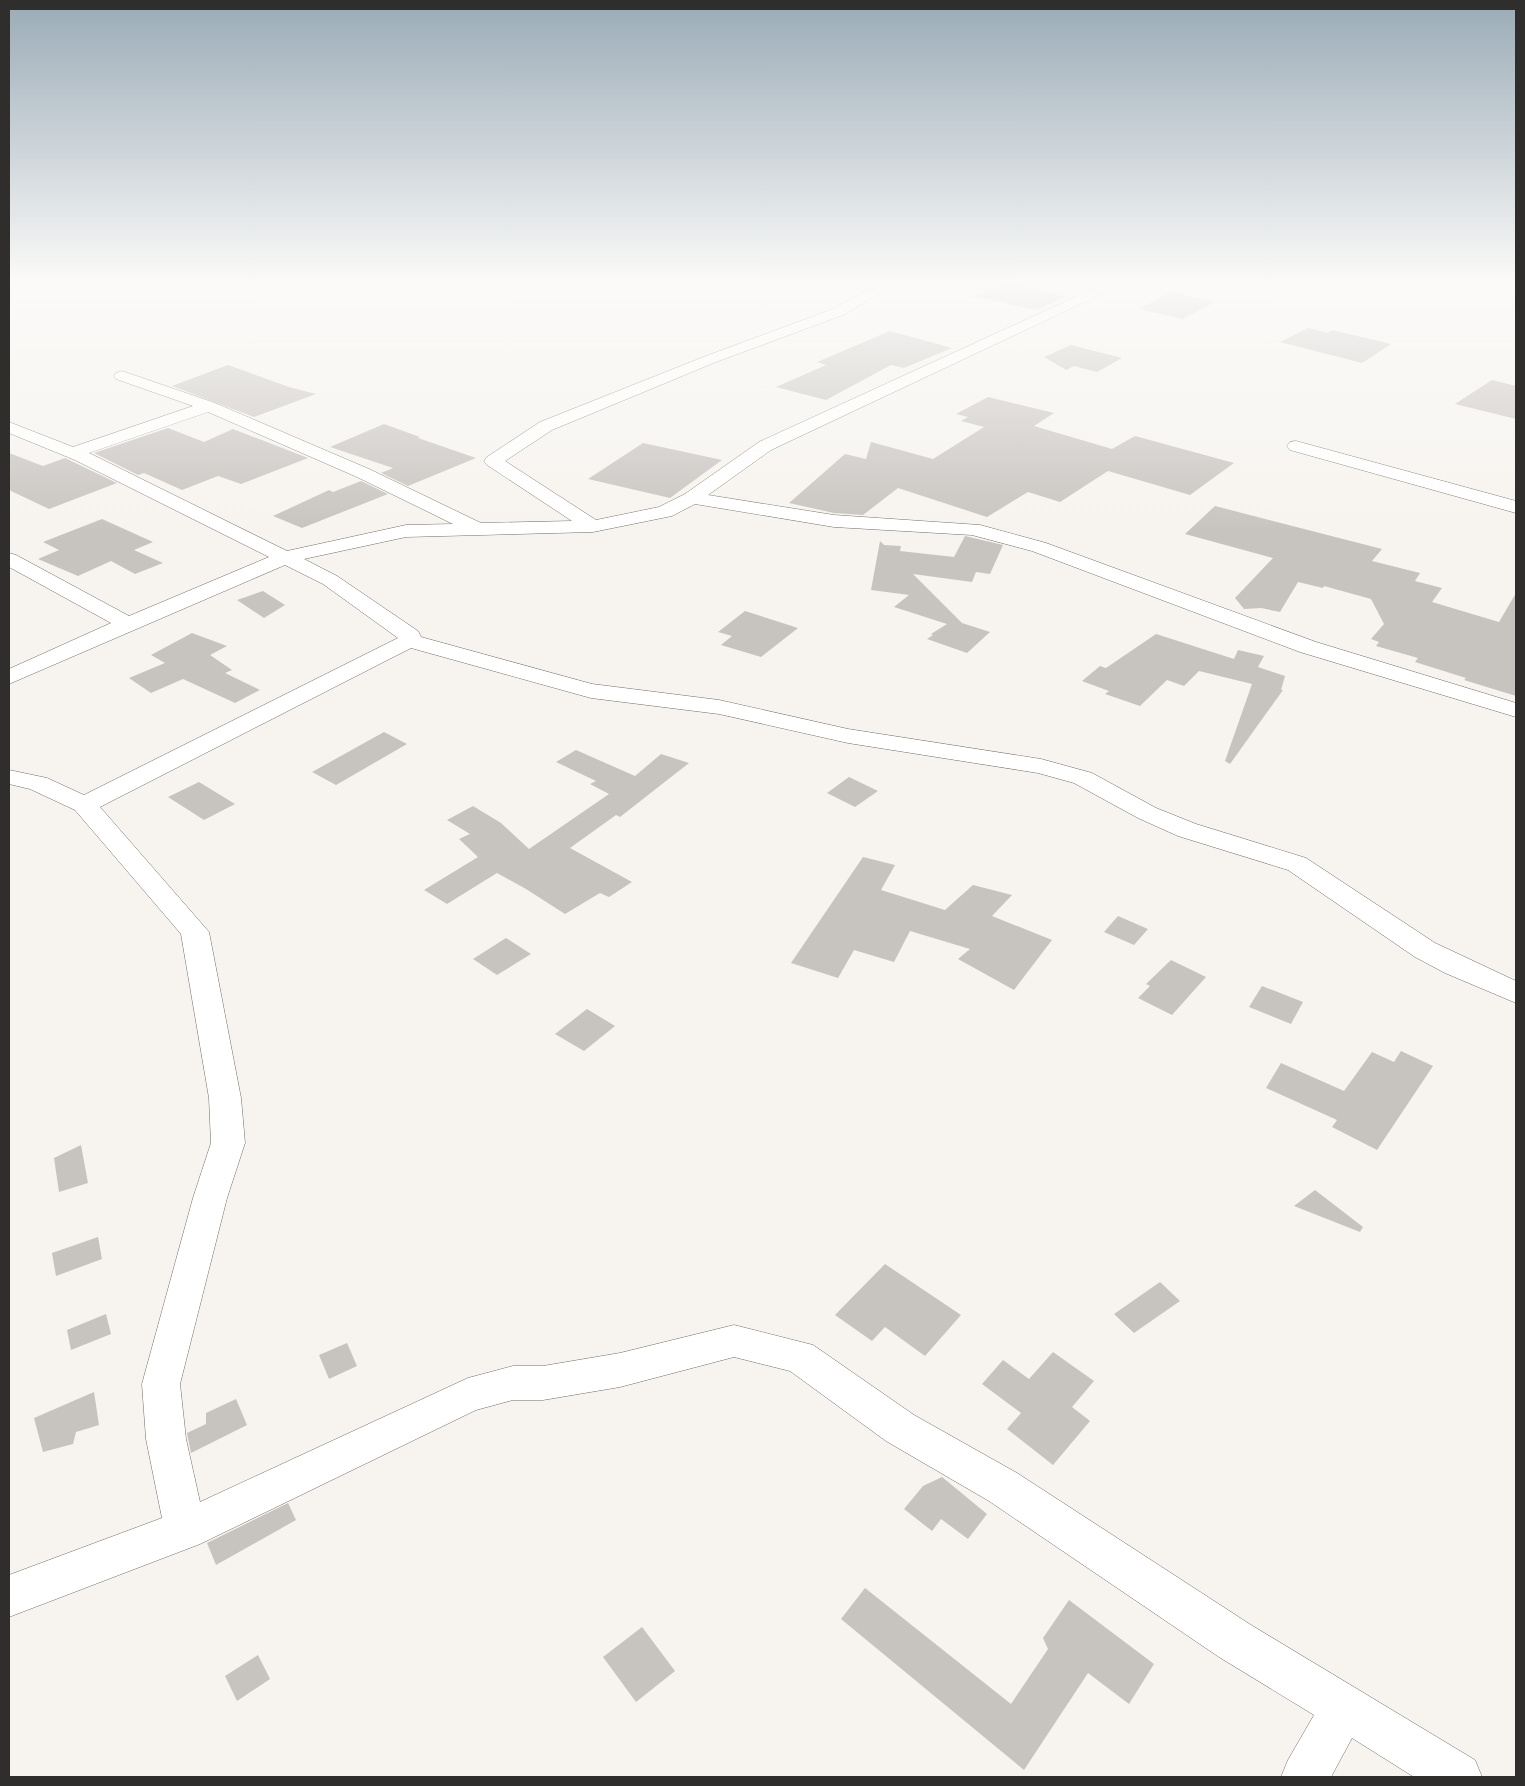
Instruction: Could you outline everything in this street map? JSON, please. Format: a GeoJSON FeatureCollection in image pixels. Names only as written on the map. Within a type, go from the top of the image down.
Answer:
{"type":"FeatureCollection","features":[{"type":"Feature","properties":{"kind":"street"},"geometry":{"type":"LineString","coordinates":[[594,526],[493,462],[546,426],[694,365]]}},
{"type":"Feature","properties":{"kind":"street"},"geometry":{"type":"LineString","coordinates":[[9,677],[287,557],[376,536],[406,531],[594,526],[658,514],[692,498],[765,446],[940,365]]}},
{"type":"Feature","properties":{"kind":"street"},"geometry":{"type":"LineString","coordinates":[[122,376],[209,406],[363,473],[482,530]]}},
{"type":"Feature","properties":{"kind":"street"},"geometry":{"type":"LineString","coordinates":[[81,456],[80,450],[86,447],[209,406]]}},
{"type":"Feature","properties":{"kind":"street"},"geometry":{"type":"LineString","coordinates":[[9,427],[81,456],[330,580],[380,613],[410,636],[409,641]]}},
{"type":"Feature","properties":{"kind":"street"},"geometry":{"type":"LineString","coordinates":[[1296,446],[1516,507]]}},
{"type":"Feature","properties":{"kind":"street"},"geometry":{"type":"LineString","coordinates":[[692,498],[834,521],[973,529],[1039,547],[1308,647],[1516,710]]}},
{"type":"Feature","properties":{"kind":"street"},"geometry":{"type":"LineString","coordinates":[[9,559],[128,624]]}},
{"type":"Feature","properties":{"kind":"street"},"geometry":{"type":"LineString","coordinates":[[84,805],[409,641],[591,691],[719,707],[848,736],[1041,766],[1083,778],[1147,813],[1187,830],[1297,864],[1425,950],[1455,966],[1516,993]]}},
{"type":"Feature","properties":{"kind":"street"},"geometry":{"type":"LineString","coordinates":[[9,777],[38,783],[84,805],[195,932],[225,1098],[228,1143],[210,1198],[161,1384],[166,1439],[185,1530]]}},
{"type":"Feature","properties":{"kind":"street"},"geometry":{"type":"LineString","coordinates":[[9,1596],[185,1530],[468,1395],[513,1383],[543,1384],[620,1370],[734,1341],[800,1357],[900,1428],[1003,1487],[1227,1636],[1458,1777]]}},
{"type":"Feature","properties":{"kind":"street"},"geometry":{"type":"LineString","coordinates":[[1305,1777],[1344,1706]]}},
{"type":"Feature","properties":{"kind":"building"},"geometry":{"type":"Polygon","coordinates":[[[229,365],[289,387],[316,394],[254,417],[172,386],[229,365]]]}},
{"type":"Feature","properties":{"kind":"building"},"geometry":{"type":"Polygon","coordinates":[[[825,365],[890,365],[826,400],[776,387],[825,365]]]}},
{"type":"Feature","properties":{"kind":"building"},"geometry":{"type":"Polygon","coordinates":[[[893,365],[910,365],[904,368],[893,365]]]}},
{"type":"Feature","properties":{"kind":"building"},"geometry":{"type":"Polygon","coordinates":[[[1058,365],[1109,365],[1097,372],[1074,366],[1066,370],[1058,365]]]}},
{"type":"Feature","properties":{"kind":"building"},"geometry":{"type":"Polygon","coordinates":[[[1492,380],[1516,386],[1516,419],[1455,404],[1492,380]]]}},
{"type":"Feature","properties":{"kind":"building"},"geometry":{"type":"Polygon","coordinates":[[[988,397],[1054,413],[1034,426],[1112,449],[1135,436],[1234,463],[1190,495],[1108,471],[1060,502],[1028,492],[987,517],[898,488],[863,515],[834,513],[789,503],[845,454],[866,459],[871,442],[933,459],[984,427],[961,421],[968,417],[956,414],[988,397]]]}},
{"type":"Feature","properties":{"kind":"building"},"geometry":{"type":"Polygon","coordinates":[[[384,424],[476,458],[408,486],[381,473],[393,468],[330,447],[384,424]]]}},
{"type":"Feature","properties":{"kind":"building"},"geometry":{"type":"Polygon","coordinates":[[[168,428],[204,442],[233,429],[308,458],[241,484],[218,476],[182,490],[144,473],[138,475],[94,453],[168,428]]]}},
{"type":"Feature","properties":{"kind":"building"},"geometry":{"type":"Polygon","coordinates":[[[643,443],[722,460],[670,498],[588,479],[643,443]]]}},
{"type":"Feature","properties":{"kind":"building"},"geometry":{"type":"Polygon","coordinates":[[[9,453],[43,466],[65,458],[117,483],[49,509],[9,490],[9,453]]]}},
{"type":"Feature","properties":{"kind":"building"},"geometry":{"type":"Polygon","coordinates":[[[361,481],[388,494],[302,528],[273,516],[329,490],[333,492],[361,481]]]}},
{"type":"Feature","properties":{"kind":"building"},"geometry":{"type":"Polygon","coordinates":[[[1215,506],[1382,549],[1372,561],[1420,573],[1415,581],[1442,588],[1432,602],[1499,622],[1516,593],[1516,696],[1415,662],[1418,658],[1376,646],[1379,642],[1371,639],[1384,624],[1371,599],[1324,586],[1323,588],[1298,582],[1280,612],[1261,608],[1244,609],[1235,598],[1273,558],[1185,534],[1215,506]]]}},
{"type":"Feature","properties":{"kind":"building"},"geometry":{"type":"Polygon","coordinates":[[[102,519],[153,542],[134,550],[163,563],[135,574],[111,561],[78,576],[38,559],[59,550],[43,542],[102,519]]]}},
{"type":"Feature","properties":{"kind":"building"},"geometry":{"type":"Polygon","coordinates":[[[965,536],[1003,545],[990,574],[976,572],[972,582],[913,574],[962,623],[990,632],[967,653],[927,639],[933,635],[931,634],[947,624],[894,607],[909,595],[871,590],[880,541],[884,545],[901,546],[900,551],[954,557],[965,536]]]}},
{"type":"Feature","properties":{"kind":"building"},"geometry":{"type":"Polygon","coordinates":[[[263,591],[285,605],[264,618],[237,600],[263,591]]]}},
{"type":"Feature","properties":{"kind":"building"},"geometry":{"type":"Polygon","coordinates":[[[745,611],[798,628],[761,657],[721,645],[732,636],[718,632],[745,611]]]}},
{"type":"Feature","properties":{"kind":"building"},"geometry":{"type":"Polygon","coordinates":[[[192,633],[227,646],[210,655],[232,670],[225,673],[260,690],[235,703],[183,679],[151,693],[129,678],[165,663],[151,655],[192,633]]]}},
{"type":"Feature","properties":{"kind":"building"},"geometry":{"type":"Polygon","coordinates":[[[1156,634],[1234,659],[1238,650],[1264,656],[1258,667],[1285,676],[1281,690],[1283,690],[1230,764],[1225,761],[1252,684],[1199,671],[1184,686],[1167,680],[1140,706],[1105,694],[1109,691],[1082,681],[1100,666],[1106,668],[1156,634]]]}},
{"type":"Feature","properties":{"kind":"building"},"geometry":{"type":"Polygon","coordinates":[[[384,732],[407,744],[336,785],[312,772],[384,732]]]}},
{"type":"Feature","properties":{"kind":"building"},"geometry":{"type":"Polygon","coordinates":[[[576,750],[635,776],[661,754],[689,763],[620,817],[616,815],[570,848],[632,882],[609,897],[600,893],[565,914],[497,873],[447,904],[424,890],[478,857],[459,839],[470,834],[447,820],[473,806],[501,823],[529,849],[609,794],[590,784],[596,781],[556,762],[576,750]]]}},
{"type":"Feature","properties":{"kind":"building"},"geometry":{"type":"Polygon","coordinates":[[[849,777],[878,791],[855,807],[827,793],[849,777]]]}},
{"type":"Feature","properties":{"kind":"building"},"geometry":{"type":"Polygon","coordinates":[[[199,782],[235,804],[204,820],[168,797],[199,782]]]}},
{"type":"Feature","properties":{"kind":"building"},"geometry":{"type":"Polygon","coordinates":[[[863,857],[895,865],[881,890],[945,910],[973,885],[1012,895],[992,916],[1052,940],[1014,990],[958,959],[970,949],[910,931],[894,962],[854,950],[838,978],[791,963],[863,857]]]}},
{"type":"Feature","properties":{"kind":"building"},"geometry":{"type":"Polygon","coordinates":[[[1118,916],[1148,929],[1134,945],[1104,932],[1118,916]]]}},
{"type":"Feature","properties":{"kind":"building"},"geometry":{"type":"Polygon","coordinates":[[[506,938],[531,954],[497,975],[473,959],[506,938]]]}},
{"type":"Feature","properties":{"kind":"building"},"geometry":{"type":"Polygon","coordinates":[[[1171,960],[1206,977],[1172,1015],[1138,998],[1150,986],[1146,984],[1171,960]]]}},
{"type":"Feature","properties":{"kind":"building"},"geometry":{"type":"Polygon","coordinates":[[[1262,986],[1303,1002],[1291,1024],[1249,1007],[1262,986]]]}},
{"type":"Feature","properties":{"kind":"building"},"geometry":{"type":"Polygon","coordinates":[[[587,1009],[615,1026],[584,1051],[555,1034],[587,1009]]]}},
{"type":"Feature","properties":{"kind":"building"},"geometry":{"type":"Polygon","coordinates":[[[1401,1051],[1433,1066],[1377,1150],[1332,1127],[1337,1120],[1266,1088],[1281,1063],[1344,1091],[1372,1052],[1394,1062],[1401,1051]]]}},
{"type":"Feature","properties":{"kind":"building"},"geometry":{"type":"Polygon","coordinates":[[[81,1145],[88,1183],[59,1192],[54,1158],[81,1145]]]}},
{"type":"Feature","properties":{"kind":"building"},"geometry":{"type":"Polygon","coordinates":[[[1315,1190],[1363,1227],[1360,1232],[1294,1206],[1315,1190]]]}},
{"type":"Feature","properties":{"kind":"building"},"geometry":{"type":"Polygon","coordinates":[[[98,1237],[102,1259],[56,1276],[52,1253],[98,1237]]]}},
{"type":"Feature","properties":{"kind":"building"},"geometry":{"type":"Polygon","coordinates":[[[885,1264],[961,1315],[925,1356],[885,1327],[872,1341],[835,1315],[885,1264]]]}},
{"type":"Feature","properties":{"kind":"building"},"geometry":{"type":"Polygon","coordinates":[[[1160,1282],[1180,1301],[1134,1333],[1114,1314],[1160,1282]]]}},
{"type":"Feature","properties":{"kind":"building"},"geometry":{"type":"Polygon","coordinates":[[[106,1314],[111,1334],[71,1350],[67,1330],[106,1314]]]}},
{"type":"Feature","properties":{"kind":"building"},"geometry":{"type":"Polygon","coordinates":[[[347,1343],[357,1366],[329,1379],[319,1355],[347,1343]]]}},
{"type":"Feature","properties":{"kind":"building"},"geometry":{"type":"Polygon","coordinates":[[[1053,1352],[1094,1381],[1072,1407],[1090,1421],[1053,1465],[1007,1429],[1021,1413],[982,1384],[1003,1360],[1029,1379],[1053,1352]]]}},
{"type":"Feature","properties":{"kind":"building"},"geometry":{"type":"Polygon","coordinates":[[[94,1392],[99,1425],[76,1432],[73,1444],[43,1452],[34,1418],[94,1392]]]}},
{"type":"Feature","properties":{"kind":"building"},"geometry":{"type":"Polygon","coordinates":[[[236,1399],[247,1425],[191,1453],[187,1433],[206,1424],[206,1413],[236,1399]]]}},
{"type":"Feature","properties":{"kind":"building"},"geometry":{"type":"Polygon","coordinates":[[[942,1477],[987,1514],[968,1539],[941,1519],[932,1531],[904,1509],[923,1486],[942,1477]]]}},
{"type":"Feature","properties":{"kind":"building"},"geometry":{"type":"Polygon","coordinates":[[[288,1503],[296,1520],[216,1565],[207,1543],[288,1503]]]}},
{"type":"Feature","properties":{"kind":"building"},"geometry":{"type":"Polygon","coordinates":[[[865,1588],[1011,1704],[1048,1649],[1043,1638],[1069,1600],[1154,1664],[1129,1704],[1088,1673],[1024,1770],[841,1619],[865,1588]]]}},
{"type":"Feature","properties":{"kind":"building"},"geometry":{"type":"Polygon","coordinates":[[[642,1627],[675,1671],[636,1702],[603,1657],[642,1627]]]}},
{"type":"Feature","properties":{"kind":"building"},"geometry":{"type":"Polygon","coordinates":[[[258,1655],[270,1679],[237,1701],[225,1676],[258,1655]]]}}]}
